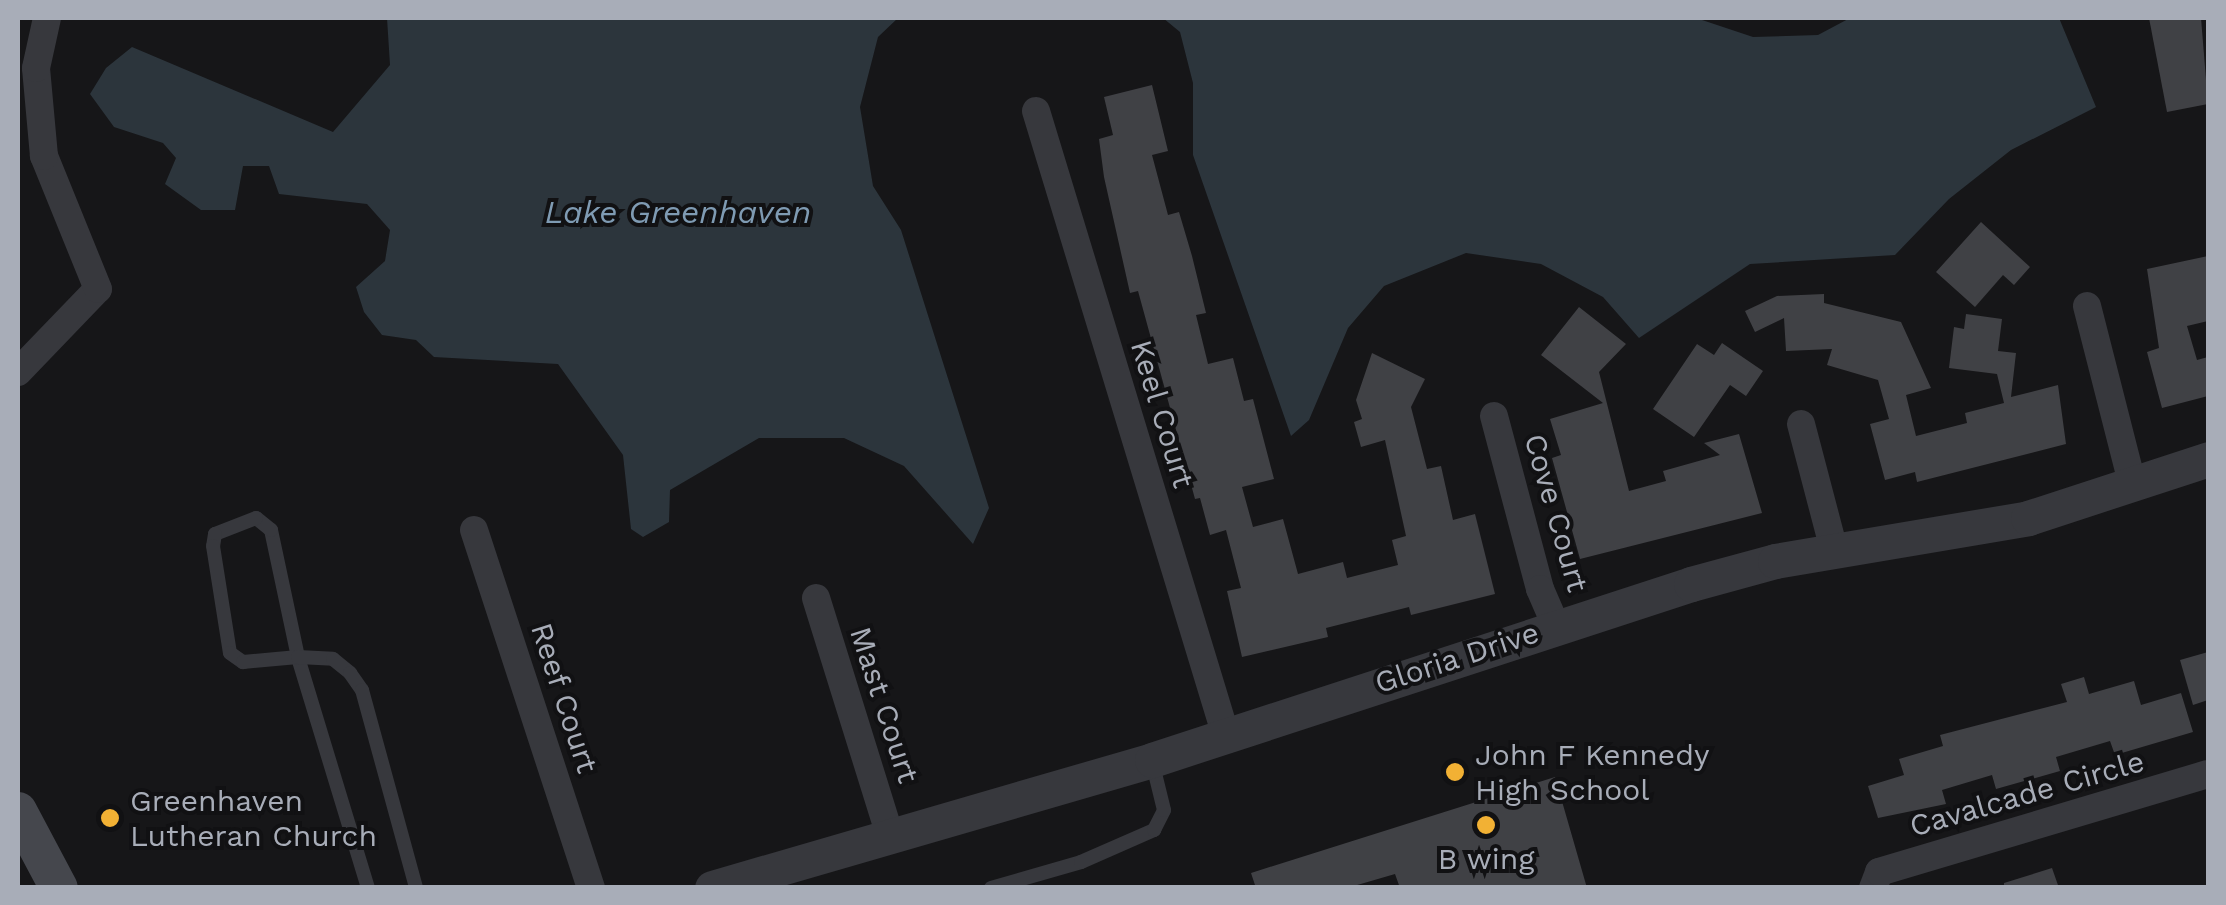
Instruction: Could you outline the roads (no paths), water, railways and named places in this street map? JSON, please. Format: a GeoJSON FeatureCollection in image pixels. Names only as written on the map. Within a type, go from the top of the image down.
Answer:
{"type":"FeatureCollection","features":[{"type":"Feature","properties":{"kind":"main road"},"geometry":{"type":"LineString","coordinates":[[18,811],[59,888]]}},
{"type":"Feature","properties":{"kind":"street"},"geometry":{"type":"LineString","coordinates":[[18,372],[98,289],[44,156],[36,68],[47,18]]}},
{"type":"Feature","properties":{"kind":"street","name":"Keel Court"},"geometry":{"type":"LineString","coordinates":[[1036,111],[1226,736]]}},
{"type":"Feature","properties":{"kind":"street"},"geometry":{"type":"LineString","coordinates":[[2087,306],[2132,483]]}},
{"type":"Feature","properties":{"kind":"street","name":"Cove Court"},"geometry":{"type":"LineString","coordinates":[[1494,416],[1540,589],[1556,626]]}},
{"type":"Feature","properties":{"kind":"street"},"geometry":{"type":"LineString","coordinates":[[1801,424],[1834,550]]}},
{"type":"Feature","properties":{"kind":"street","name":"Gloria Drive"},"geometry":{"type":"LineString","coordinates":[[712,888],[782,878],[888,833],[1152,760],[1556,626],[1834,550],[2028,518],[2208,459]]}},
{"type":"Feature","properties":{"kind":"street","name":"Reef Court"},"geometry":{"type":"LineString","coordinates":[[474,530],[591,888]]}},
{"type":"Feature","properties":{"kind":"street","name":"Mast Court"},"geometry":{"type":"LineString","coordinates":[[816,598],[888,833]]}},
{"type":"Feature","properties":{"kind":"street","name":"Cavalcade Circle"},"geometry":{"type":"LineString","coordinates":[[1873,888],[1880,872],[2208,774]]}},
{"type":"Feature","properties":{"kind":"lane"},"geometry":{"type":"LineString","coordinates":[[368,888],[298,657],[271,530],[256,518],[216,534],[230,653],[244,662],[298,657],[333,659],[362,690],[416,888]]}},
{"type":"Feature","properties":{"kind":"lane"},"geometry":{"type":"LineString","coordinates":[[990,888],[1081,862],[1154,830],[1164,810],[1152,760]]}},
{"type":"Feature","properties":{"kind":"water","name":"Lake Greenhaven"},"geometry":{"type":"Polygon","coordinates":[[[387,18],[898,18],[878,37],[860,107],[873,186],[901,230],[989,508],[973,544],[904,466],[844,438],[759,438],[670,490],[669,522],[643,537],[631,529],[623,455],[558,364],[434,357],[416,340],[382,335],[364,312],[356,287],[385,261],[390,230],[367,204],[279,194],[269,166],[243,166],[235,210],[201,210],[165,184],[176,158],[163,143],[114,127],[90,94],[106,68],[132,47],[333,132],[390,65],[387,18]]]}},
{"type":"Feature","properties":{"kind":"water"},"geometry":{"type":"Polygon","coordinates":[[[1163,18],[1696,18],[1753,37],[1818,35],[1850,18],[2059,18],[2096,107],[2011,150],[1949,199],[1895,255],[1750,264],[1639,338],[1603,297],[1541,264],[1466,253],[1384,286],[1348,328],[1309,420],[1291,436],[1193,155],[1193,83],[1180,32],[1163,18]]]}},
{"type":"Feature","properties":{"kind":"place","name":"John F Kennedy High School"},"geometry":{"type":"Point","coordinates":[1455,772]}},
{"type":"Feature","properties":{"kind":"place","name":"Greenhaven Lutheran Church"},"geometry":{"type":"Point","coordinates":[110,818]}},
{"type":"Feature","properties":{"kind":"place","name":"B wing"},"geometry":{"type":"Point","coordinates":[1486,825]}}]}
